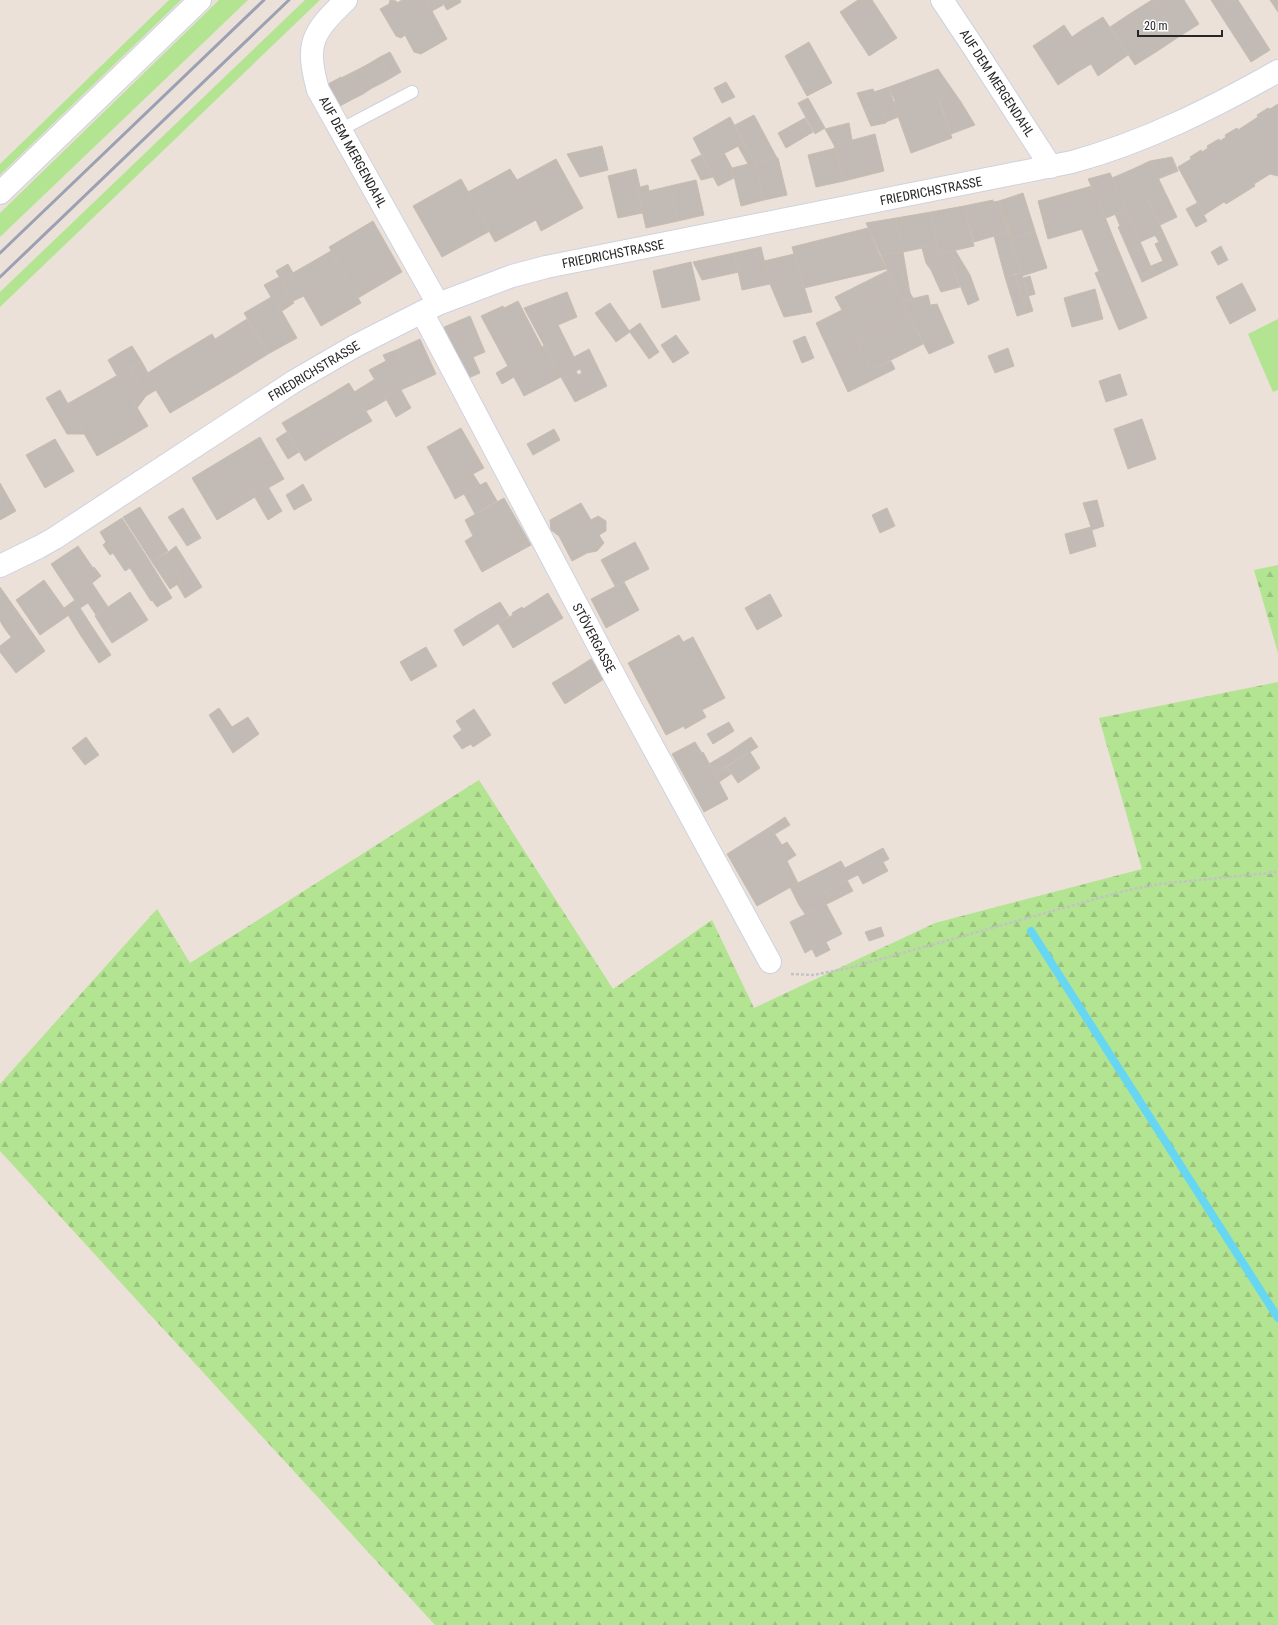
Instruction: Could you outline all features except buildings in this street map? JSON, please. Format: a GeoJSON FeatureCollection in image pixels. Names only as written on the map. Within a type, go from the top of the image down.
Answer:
{"type":"FeatureCollection","features":[{"type":"Feature","properties":{"kind":"street"},"geometry":{"type":"LineString","coordinates":[[0,193],[200,0]]}},
{"type":"Feature","properties":{"kind":"street","name":"AUF DEM MERGENDAHL"},"geometry":{"type":"LineString","coordinates":[[346,0],[325,21],[315,37],[312,52],[312,64],[318,90],[340,130],[430,308]]}},
{"type":"Feature","properties":{"kind":"street","name":"AUF DEM MERGENDAHL"},"geometry":{"type":"LineString","coordinates":[[942,0],[1051,167]]}},
{"type":"Feature","properties":{"kind":"street","name":"FRIEDRICHSTRASSE"},"geometry":{"type":"LineString","coordinates":[[0,566],[55,538],[324,363],[388,328],[430,308],[486,285],[528,271],[1051,167],[1096,156],[1167,128],[1278,71]]}},
{"type":"Feature","properties":{"kind":"street","name":"STÖVERGASSE"},"geometry":{"type":"LineString","coordinates":[[430,308],[621,687],[770,962]]}},
{"type":"Feature","properties":{"kind":"lane"},"geometry":{"type":"LineString","coordinates":[[340,130],[412,92]]}},
{"type":"Feature","properties":{"kind":"path"},"geometry":{"type":"LineString","coordinates":[[770,962],[778,969],[789,974],[813,975],[831,972],[1124,890],[1159,884],[1278,872]]}},
{"type":"Feature","properties":{"kind":"green space"},"geometry":{"type":"Polygon","coordinates":[[[169,0],[181,0],[0,175],[0,164],[169,0]]]}},
{"type":"Feature","properties":{"kind":"green space"},"geometry":{"type":"Polygon","coordinates":[[[219,0],[248,0],[0,237],[0,213],[219,0]]]}},
{"type":"Feature","properties":{"kind":"green space"},"geometry":{"type":"Polygon","coordinates":[[[305,0],[320,0],[0,307],[0,292],[305,0]]]}},
{"type":"Feature","properties":{"kind":"green space"},"geometry":{"type":"Polygon","coordinates":[[[1278,319],[1278,390],[1273,392],[1248,334],[1278,319]]]}},
{"type":"Feature","properties":{"kind":"green space"},"geometry":{"type":"Polygon","coordinates":[[[1278,565],[1278,653],[1254,570],[1278,565]]]}},
{"type":"Feature","properties":{"kind":"green space"},"geometry":{"type":"Polygon","coordinates":[[[1278,682],[1278,1625],[435,1625],[0,1151],[0,1084],[157,909],[190,963],[479,780],[613,989],[712,920],[754,1008],[935,923],[1142,869],[1099,718],[1278,682]]]}},
{"type":"Feature","properties":{"kind":"waterway"},"geometry":{"type":"LineString","coordinates":[[1031,931],[1278,1318]]}},
{"type":"Feature","properties":{"kind":"railway"},"geometry":{"type":"LineString","coordinates":[[0,253],[264,0]]}},
{"type":"Feature","properties":{"kind":"railway"},"geometry":{"type":"LineString","coordinates":[[0,277],[289,0]]}}]}
